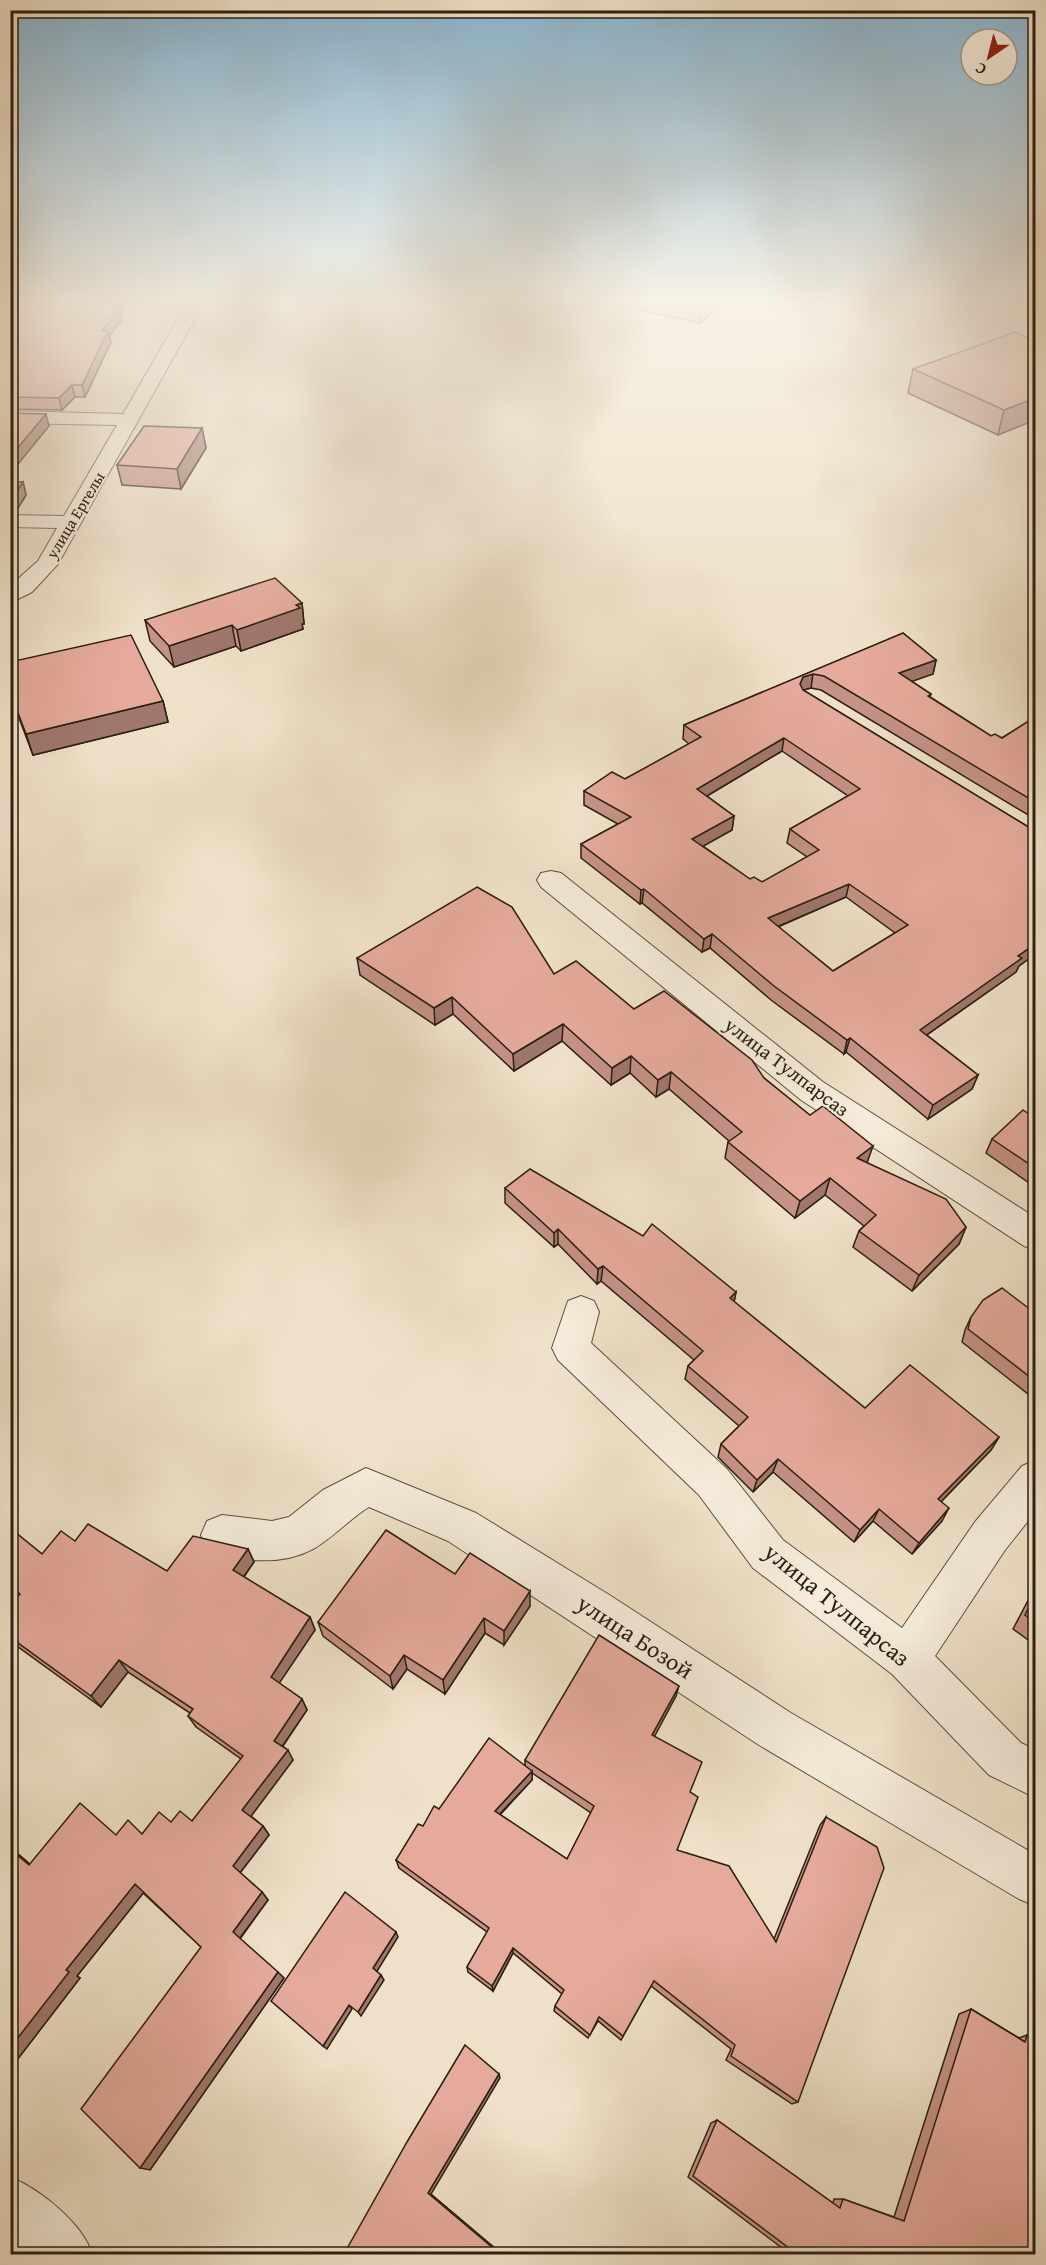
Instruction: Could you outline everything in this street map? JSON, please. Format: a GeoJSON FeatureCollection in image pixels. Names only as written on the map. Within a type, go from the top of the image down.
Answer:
{"type":"FeatureCollection","features":[{"type":"Feature","properties":{"kind":"street","name":"улица Ергелы"},"geometry":{"type":"LineString","coordinates":[[10,596],[24,587],[47,564],[139,405]]}},
{"type":"Feature","properties":{"kind":"street"},"geometry":{"type":"LineString","coordinates":[[10,417],[131,420]]}},
{"type":"Feature","properties":{"kind":"street"},"geometry":{"type":"LineString","coordinates":[[10,521],[72,522]]}},
{"type":"Feature","properties":{"kind":"street","name":"улица Тулпарсаз"},"geometry":{"type":"LineString","coordinates":[[551,880],[812,1090],[1035,1236]]}},
{"type":"Feature","properties":{"kind":"street","name":"улица Тулпарсаз"},"geometry":{"type":"LineString","coordinates":[[581,1312],[571,1348],[713,1482],[768,1554],[907,1659],[1005,1759],[1035,1775]]}},
{"type":"Feature","properties":{"kind":"street"},"geometry":{"type":"LineString","coordinates":[[907,1659],[990,1536],[1035,1479]]}},
{"type":"Feature","properties":{"kind":"street","name":"улица Бозой"},"geometry":{"type":"LineString","coordinates":[[222,1535],[272,1541],[299,1535],[337,1504],[366,1487],[397,1498],[462,1527],[596,1611],[775,1729],[1035,1882]]}},
{"type":"Feature","properties":{"kind":"street"},"geometry":{"type":"LineString","coordinates":[[10,2204],[65,2254]]}},
{"type":"Feature","properties":{"kind":"building"},"geometry":{"type":"Polygon","coordinates":[[[992,405],[1018,405],[1004,410],[992,405]]]}},
{"type":"Feature","properties":{"kind":"building"},"geometry":{"type":"Polygon","coordinates":[[[10,413],[46,414],[10,457],[10,413]]]}},
{"type":"Feature","properties":{"kind":"building"},"geometry":{"type":"Polygon","coordinates":[[[144,426],[202,428],[177,469],[117,465],[144,426]]]}},
{"type":"Feature","properties":{"kind":"building"},"geometry":{"type":"Polygon","coordinates":[[[10,478],[14,478],[11,482],[23,482],[10,500],[10,478]]]}},
{"type":"Feature","properties":{"kind":"building"},"geometry":{"type":"Polygon","coordinates":[[[275,578],[302,603],[296,605],[300,608],[237,630],[232,625],[169,646],[145,620],[275,578]]]}},
{"type":"Feature","properties":{"kind":"building"},"geometry":{"type":"Polygon","coordinates":[[[903,633],[936,660],[899,673],[931,694],[928,696],[991,736],[995,734],[1002,738],[1035,717],[1035,802],[824,676],[813,674],[803,677],[800,684],[803,690],[1035,829],[1035,944],[1018,956],[1022,958],[920,1030],[978,1075],[933,1105],[850,1038],[847,1040],[774,986],[712,934],[704,939],[644,889],[641,890],[581,844],[631,817],[584,791],[612,772],[625,779],[701,737],[684,725],[903,633]],[[784,738],[697,789],[734,816],[692,839],[750,879],[754,877],[762,882],[819,850],[790,829],[860,789],[784,738]],[[849,884],[768,918],[833,971],[908,925],[849,884]]]}},
{"type":"Feature","properties":{"kind":"building"},"geometry":{"type":"Polygon","coordinates":[[[131,635],[163,701],[26,734],[10,692],[10,662],[131,635]]]}},
{"type":"Feature","properties":{"kind":"building"},"geometry":{"type":"Polygon","coordinates":[[[477,887],[512,907],[554,974],[576,961],[634,1009],[664,991],[752,1060],[764,1078],[810,1115],[823,1106],[873,1146],[857,1158],[946,1199],[966,1227],[919,1275],[859,1231],[876,1215],[830,1178],[800,1201],[728,1142],[742,1132],[671,1072],[658,1080],[631,1056],[612,1068],[563,1024],[513,1054],[452,997],[434,1008],[357,958],[477,887]]]}},
{"type":"Feature","properties":{"kind":"building"},"geometry":{"type":"Polygon","coordinates":[[[1023,1110],[1035,1118],[1035,1168],[992,1139],[1023,1110]]]}},
{"type":"Feature","properties":{"kind":"building"},"geometry":{"type":"Polygon","coordinates":[[[530,1169],[643,1236],[652,1224],[736,1292],[730,1298],[865,1408],[910,1365],[999,1437],[938,1499],[949,1508],[919,1543],[879,1509],[860,1530],[778,1459],[757,1480],[721,1444],[748,1417],[688,1366],[703,1351],[603,1266],[598,1269],[558,1229],[554,1233],[505,1188],[530,1169]]]}},
{"type":"Feature","properties":{"kind":"building"},"geometry":{"type":"Polygon","coordinates":[[[1002,1288],[1035,1313],[1035,1381],[968,1329],[971,1317],[983,1300],[1002,1288]]]}},
{"type":"Feature","properties":{"kind":"building"},"geometry":{"type":"Polygon","coordinates":[[[88,1524],[167,1571],[193,1536],[248,1549],[233,1570],[310,1617],[271,1677],[302,1699],[274,1741],[288,1750],[242,1810],[263,1826],[233,1866],[262,1892],[233,1932],[278,1972],[140,2168],[81,2109],[201,1947],[135,1884],[66,1970],[69,1972],[10,2048],[10,1849],[29,1865],[80,1803],[116,1835],[128,1820],[142,1834],[159,1812],[171,1822],[180,1811],[192,1821],[243,1756],[188,1716],[193,1709],[119,1660],[91,1696],[10,1637],[10,1605],[20,1594],[10,1585],[10,1528],[42,1554],[61,1531],[75,1541],[88,1524]]]}},
{"type":"Feature","properties":{"kind":"building"},"geometry":{"type":"Polygon","coordinates":[[[386,1530],[455,1574],[470,1553],[530,1591],[504,1631],[484,1618],[443,1680],[404,1655],[390,1676],[318,1622],[386,1530]]]}},
{"type":"Feature","properties":{"kind":"building"},"geometry":{"type":"Polygon","coordinates":[[[1035,1595],[1035,1622],[1025,1615],[1035,1595]]]}},
{"type":"Feature","properties":{"kind":"building"},"geometry":{"type":"Polygon","coordinates":[[[599,1635],[679,1686],[652,1735],[702,1762],[690,1792],[698,1797],[677,1850],[729,1866],[776,1942],[826,1817],[877,1847],[884,1868],[798,2102],[731,2056],[735,2045],[654,1981],[623,2036],[599,2017],[590,2035],[555,2006],[564,1990],[513,1948],[492,1986],[467,1967],[489,1928],[396,1860],[418,1824],[423,1826],[434,1806],[439,1809],[489,1738],[532,1771],[495,1811],[567,1859],[594,1806],[525,1760],[599,1635]]]}},
{"type":"Feature","properties":{"kind":"building"},"geometry":{"type":"Polygon","coordinates":[[[345,1892],[396,1932],[373,1968],[381,1975],[358,2012],[349,2005],[323,2046],[271,2001],[345,1892]]]}},
{"type":"Feature","properties":{"kind":"building"},"geometry":{"type":"Polygon","coordinates":[[[971,2009],[1025,2042],[1027,2035],[1035,2040],[1035,2254],[797,2254],[693,2176],[717,2120],[840,2208],[843,2199],[904,2221],[971,2009]]]}},
{"type":"Feature","properties":{"kind":"building"},"geometry":{"type":"Polygon","coordinates":[[[465,2045],[499,2074],[428,2193],[500,2254],[344,2254],[407,2142],[465,2045]]]}}]}
